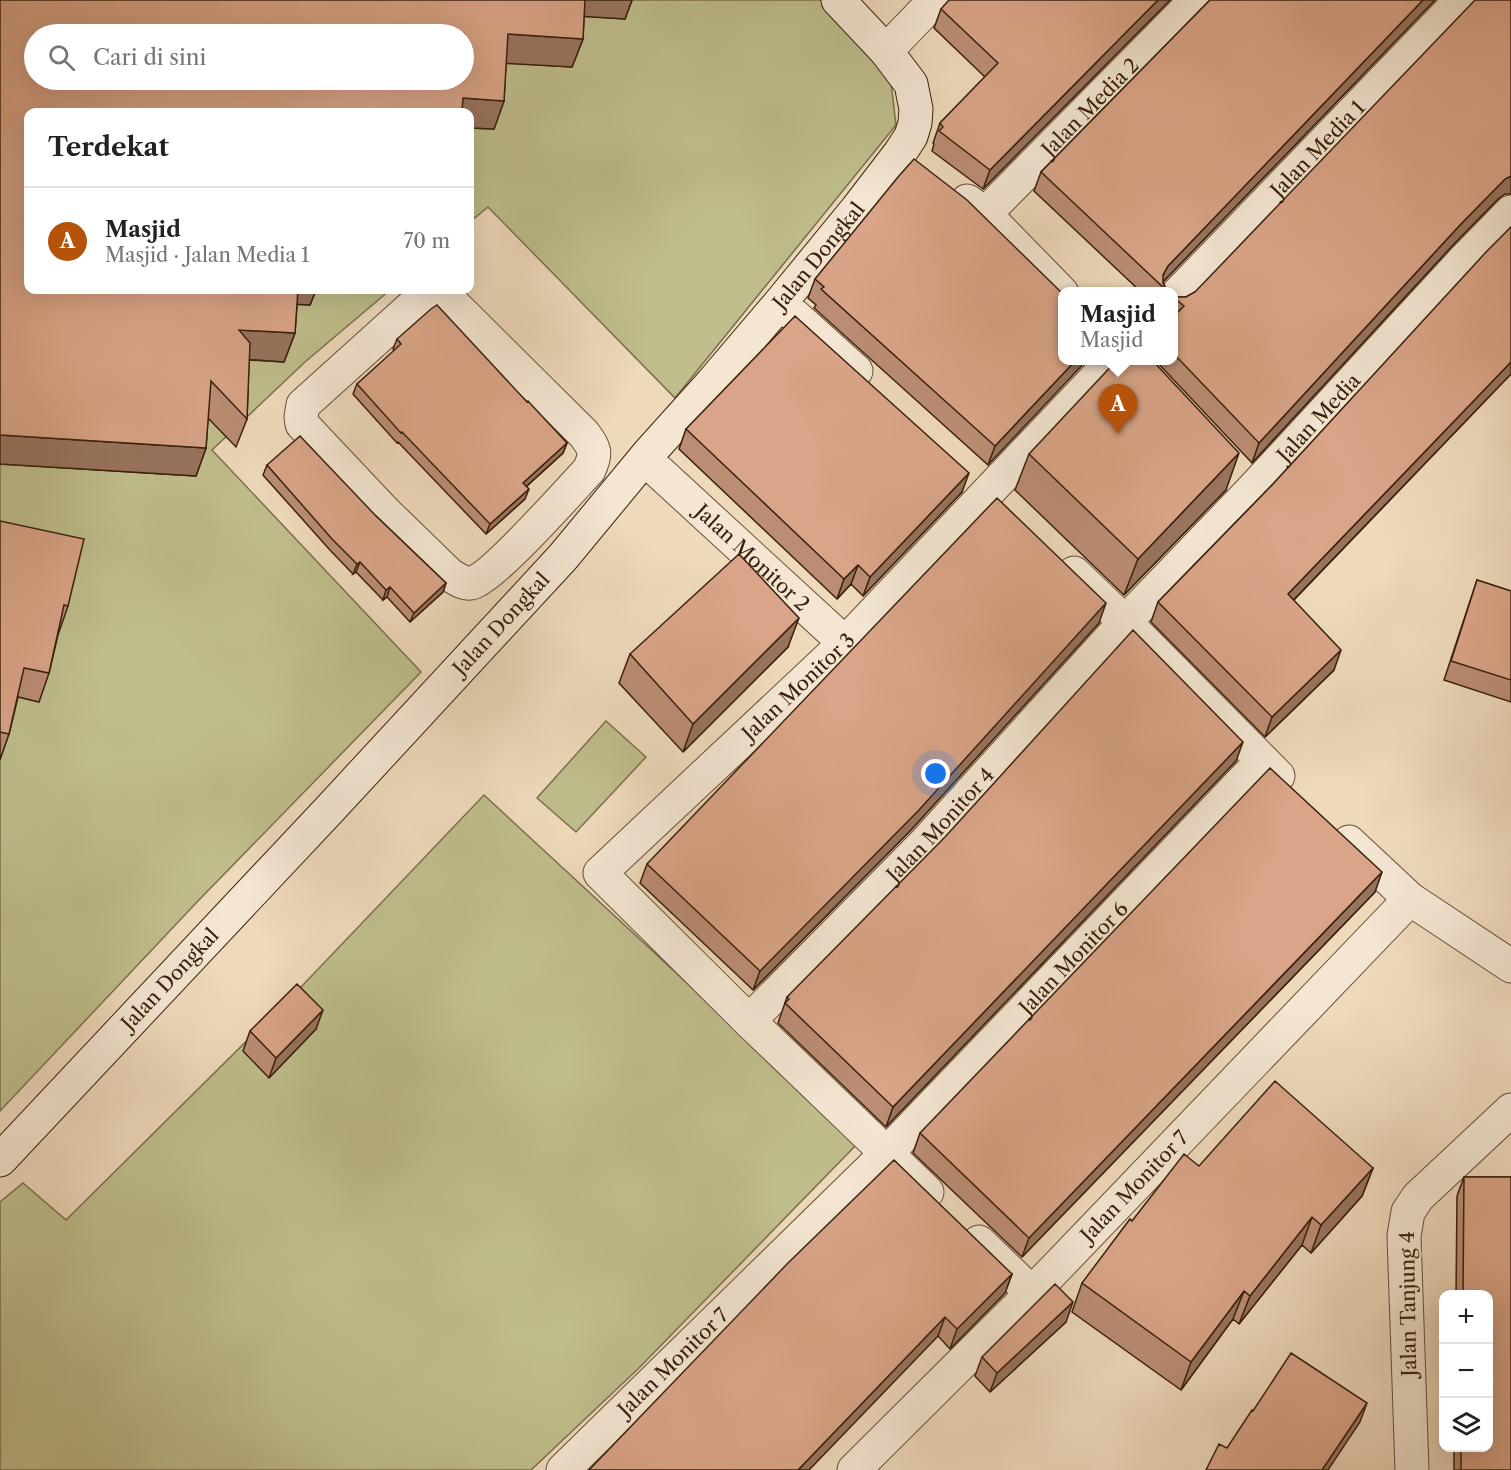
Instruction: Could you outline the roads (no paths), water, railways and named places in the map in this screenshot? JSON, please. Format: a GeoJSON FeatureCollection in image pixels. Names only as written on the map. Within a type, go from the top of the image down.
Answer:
{"type":"FeatureCollection","features":[{"type":"Feature","properties":{"kind":"street","name":"Jalan Dongkal"},"geometry":{"type":"LineString","coordinates":[[0,1160],[321,819],[563,557],[648,453],[712,383],[780,303],[900,153],[915,123],[916,109],[910,84],[886,51],[838,0]]}},
{"type":"Feature","properties":{"kind":"street"},"geometry":{"type":"LineString","coordinates":[[886,51],[935,0]]}},
{"type":"Feature","properties":{"kind":"street","name":"Jalan Media 2"},"geometry":{"type":"LineString","coordinates":[[985,214],[1196,0]]}},
{"type":"Feature","properties":{"kind":"street","name":"Jalan Media 1"},"geometry":{"type":"LineString","coordinates":[[1178,293],[1461,0]]}},
{"type":"Feature","properties":{"kind":"street"},"geometry":{"type":"LineString","coordinates":[[927,170],[985,214],[1058,289]]}},
{"type":"Feature","properties":{"kind":"street","name":"Jalan Media"},"geometry":{"type":"LineString","coordinates":[[1125,622],[1244,482],[1511,212]]}},
{"type":"Feature","properties":{"kind":"street"},"geometry":{"type":"LineString","coordinates":[[437,295],[452,303],[584,434],[595,451],[589,470],[531,532],[490,572],[472,583],[461,582],[450,575],[385,512],[302,424],[303,405],[424,297],[437,295]]}},
{"type":"Feature","properties":{"kind":"street"},"geometry":{"type":"LineString","coordinates":[[795,316],[874,387]]}},
{"type":"Feature","properties":{"kind":"street","name":"Jalan Monitor 3"},"geometry":{"type":"LineString","coordinates":[[749,1021],[600,873],[845,642],[988,491],[1124,365]]}},
{"type":"Feature","properties":{"kind":"street","name":"Jalan Monitor 2"},"geometry":{"type":"LineString","coordinates":[[658,471],[845,642]]}},
{"type":"Feature","properties":{"kind":"street"},"geometry":{"type":"LineString","coordinates":[[531,532],[539,541],[563,557]]}},
{"type":"Feature","properties":{"kind":"street"},"geometry":{"type":"LineString","coordinates":[[1057,556],[1296,794]]}},
{"type":"Feature","properties":{"kind":"street","name":"Jalan Monitor 4"},"geometry":{"type":"LineString","coordinates":[[749,1021],[926,843],[1125,622]]}},
{"type":"Feature","properties":{"kind":"street","name":"Jalan Monitor 6"},"geometry":{"type":"LineString","coordinates":[[886,1154],[1262,761]]}},
{"type":"Feature","properties":{"kind":"street"},"geometry":{"type":"LineString","coordinates":[[1331,826],[1410,898],[1511,966]]}},
{"type":"Feature","properties":{"kind":"street","name":"Jalan Monitor 7"},"geometry":{"type":"LineString","coordinates":[[854,1470],[1032,1293],[1410,898]]}},
{"type":"Feature","properties":{"kind":"street"},"geometry":{"type":"LineString","coordinates":[[749,1021],[1032,1293]]}},
{"type":"Feature","properties":{"kind":"street","name":"Jalan Tanjung 4"},"geometry":{"type":"LineString","coordinates":[[1412,1470],[1404,1236],[1408,1212],[1418,1197],[1511,1110]]}},
{"type":"Feature","properties":{"kind":"street","name":"Jalan Monitor 7"},"geometry":{"type":"LineString","coordinates":[[563,1470],[886,1154]]}},
{"type":"Feature","properties":{"kind":"place","name":"Masjid"},"geometry":{"type":"Point","coordinates":[1118,434]}}]}
